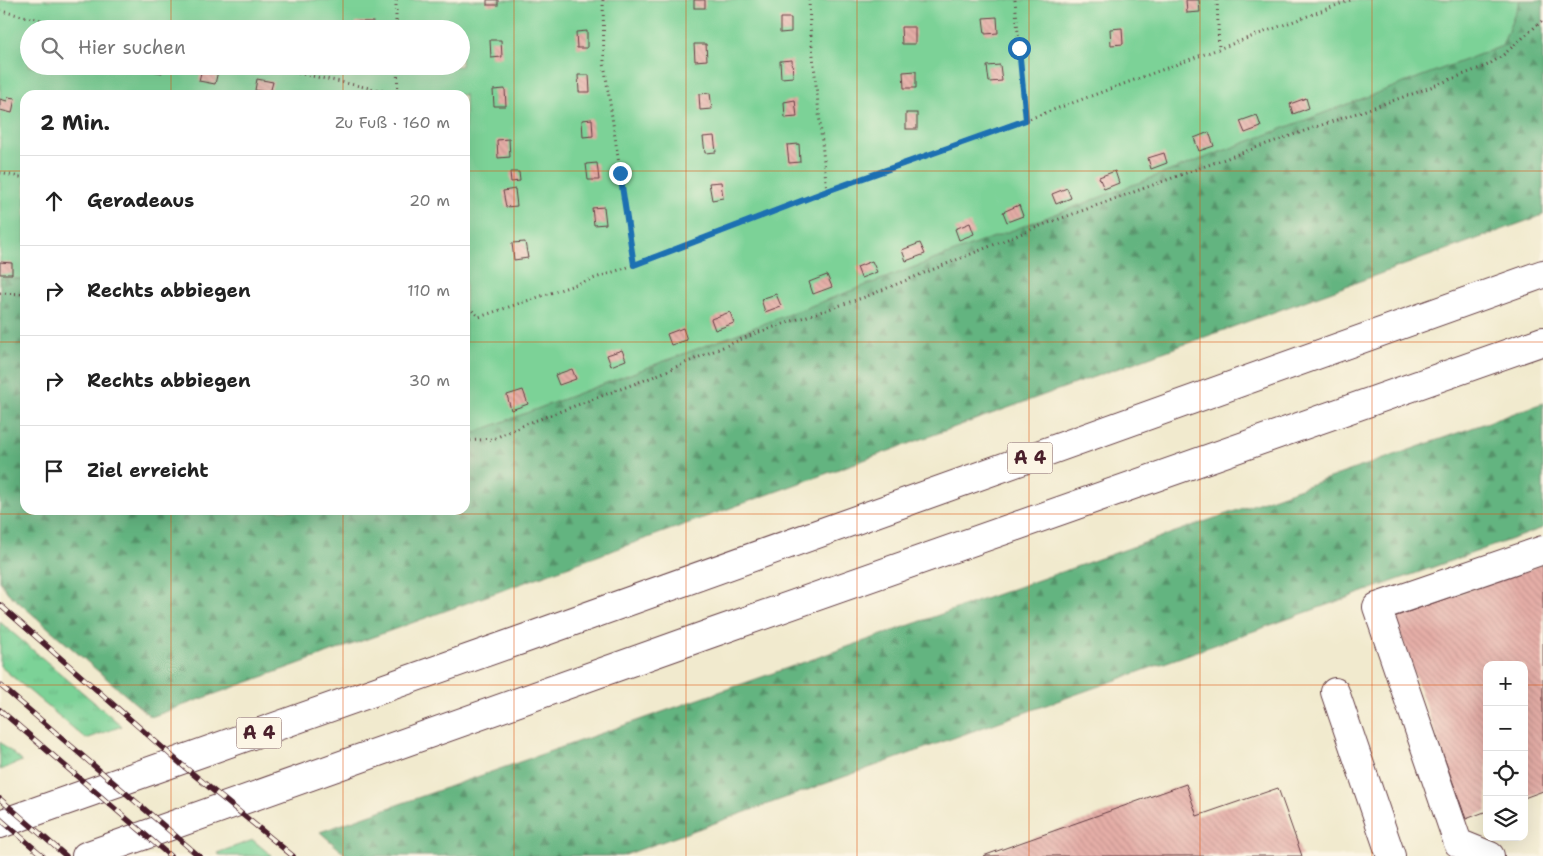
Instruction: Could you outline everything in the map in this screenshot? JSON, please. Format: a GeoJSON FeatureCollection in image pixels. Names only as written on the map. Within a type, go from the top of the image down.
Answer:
{"type":"FeatureCollection","features":[{"type":"Feature","properties":{"kind":"main road","name":"A 4"},"geometry":{"type":"LineString","coordinates":[[0,824],[508,645],[1543,274]]}},
{"type":"Feature","properties":{"kind":"main road"},"geometry":{"type":"LineString","coordinates":[[86,856],[712,633],[1543,341]]}},
{"type":"Feature","properties":{"kind":"main road"},"geometry":{"type":"LineString","coordinates":[[1490,856],[1458,842],[1378,607],[1543,550]]}},
{"type":"Feature","properties":{"kind":"main road"},"geometry":{"type":"LineString","coordinates":[[1335,692],[1391,856]]}},
{"type":"Feature","properties":{"kind":"path"},"geometry":{"type":"LineString","coordinates":[[396,0],[396,20]]}},
{"type":"Feature","properties":{"kind":"path"},"geometry":{"type":"LineString","coordinates":[[603,0],[604,62],[634,265]]}},
{"type":"Feature","properties":{"kind":"path"},"geometry":{"type":"LineString","coordinates":[[809,0],[827,191]]}},
{"type":"Feature","properties":{"kind":"path"},"geometry":{"type":"LineString","coordinates":[[1015,0],[1026,120]]}},
{"type":"Feature","properties":{"kind":"path"},"geometry":{"type":"LineString","coordinates":[[1217,0],[1219,49]]}},
{"type":"Feature","properties":{"kind":"path"},"geometry":{"type":"LineString","coordinates":[[470,309],[479,317],[634,265],[827,191],[1351,0]]}},
{"type":"Feature","properties":{"kind":"path"},"geometry":{"type":"LineString","coordinates":[[0,12],[39,20]]}},
{"type":"Feature","properties":{"kind":"path"},"geometry":{"type":"LineString","coordinates":[[470,441],[493,439],[526,424],[650,378],[756,333],[865,297],[1050,223],[1255,148],[1415,93],[1479,68],[1502,56],[1543,20]]}},
{"type":"Feature","properties":{"kind":"path"},"geometry":{"type":"LineString","coordinates":[[307,75],[379,90]]}},
{"type":"Feature","properties":{"kind":"path"},"geometry":{"type":"LineString","coordinates":[[397,75],[398,90]]}},
{"type":"Feature","properties":{"kind":"path"},"geometry":{"type":"LineString","coordinates":[[0,173],[20,177]]}},
{"type":"Feature","properties":{"kind":"path"},"geometry":{"type":"LineString","coordinates":[[0,293],[20,294]]}},
{"type":"Feature","properties":{"kind":"green space"},"geometry":{"type":"Polygon","coordinates":[[[0,0],[1520,0],[1502,46],[470,434],[470,90],[20,90],[20,279],[0,278],[0,0]]]}},
{"type":"Feature","properties":{"kind":"green space"},"geometry":{"type":"Polygon","coordinates":[[[1520,0],[1543,0],[1543,215],[151,717],[8,593],[0,581],[0,278],[20,279],[20,515],[470,515],[470,434],[1502,46],[1520,0]]]}},
{"type":"Feature","properties":{"kind":"green space"},"geometry":{"type":"Polygon","coordinates":[[[1543,403],[1543,528],[622,856],[347,856],[320,832],[1543,403]]]}},
{"type":"Feature","properties":{"kind":"green space"},"geometry":{"type":"Polygon","coordinates":[[[0,622],[122,726],[86,739],[0,666],[0,622]]]}},
{"type":"Feature","properties":{"kind":"green space"},"geometry":{"type":"Polygon","coordinates":[[[0,742],[22,761],[0,770],[0,742]]]}},
{"type":"Feature","properties":{"kind":"green space"},"geometry":{"type":"Polygon","coordinates":[[[253,840],[272,856],[221,856],[217,853],[253,840]]]}},
{"type":"Feature","properties":{"kind":"building"},"geometry":{"type":"Polygon","coordinates":[[[487,0],[498,0],[498,5],[487,5],[487,0]]]}},
{"type":"Feature","properties":{"kind":"building"},"geometry":{"type":"Polygon","coordinates":[[[694,0],[705,0],[705,8],[694,8],[694,0]]]}},
{"type":"Feature","properties":{"kind":"building"},"geometry":{"type":"Polygon","coordinates":[[[1186,0],[1199,0],[1200,12],[1187,13],[1186,0]]]}},
{"type":"Feature","properties":{"kind":"building"},"geometry":{"type":"Polygon","coordinates":[[[997,17],[998,33],[985,34],[983,18],[997,17]]]}},
{"type":"Feature","properties":{"kind":"building"},"geometry":{"type":"Polygon","coordinates":[[[780,18],[791,18],[791,32],[780,33],[780,18]]]}},
{"type":"Feature","properties":{"kind":"building"},"geometry":{"type":"Polygon","coordinates":[[[901,27],[915,27],[915,44],[902,44],[901,27]]]}},
{"type":"Feature","properties":{"kind":"building"},"geometry":{"type":"Polygon","coordinates":[[[1122,28],[1123,44],[1111,45],[1110,29],[1122,28]]]}},
{"type":"Feature","properties":{"kind":"building"},"geometry":{"type":"Polygon","coordinates":[[[587,31],[587,48],[577,48],[576,32],[587,31]]]}},
{"type":"Feature","properties":{"kind":"building"},"geometry":{"type":"Polygon","coordinates":[[[490,40],[501,40],[502,57],[491,58],[490,40]]]}},
{"type":"Feature","properties":{"kind":"building"},"geometry":{"type":"Polygon","coordinates":[[[694,44],[706,44],[707,60],[695,61],[694,44]]]}},
{"type":"Feature","properties":{"kind":"building"},"geometry":{"type":"Polygon","coordinates":[[[792,60],[793,77],[781,78],[780,61],[792,60]]]}},
{"type":"Feature","properties":{"kind":"building"},"geometry":{"type":"Polygon","coordinates":[[[1000,65],[1002,81],[989,82],[987,66],[1000,65]]]}},
{"type":"Feature","properties":{"kind":"building"},"geometry":{"type":"Polygon","coordinates":[[[916,71],[916,88],[904,88],[903,72],[916,71]]]}},
{"type":"Feature","properties":{"kind":"building"},"geometry":{"type":"Polygon","coordinates":[[[200,75],[217,75],[215,84],[199,81],[200,75]]]}},
{"type":"Feature","properties":{"kind":"building"},"geometry":{"type":"Polygon","coordinates":[[[578,75],[589,75],[590,92],[579,92],[578,75]]]}},
{"type":"Feature","properties":{"kind":"building"},"geometry":{"type":"Polygon","coordinates":[[[257,79],[273,82],[271,90],[255,90],[257,79]]]}},
{"type":"Feature","properties":{"kind":"building"},"geometry":{"type":"Polygon","coordinates":[[[505,89],[506,106],[494,106],[493,90],[505,89]]]}},
{"type":"Feature","properties":{"kind":"building"},"geometry":{"type":"Polygon","coordinates":[[[710,93],[712,109],[700,110],[699,94],[710,93]]]}},
{"type":"Feature","properties":{"kind":"building"},"geometry":{"type":"Polygon","coordinates":[[[8,97],[15,98],[12,113],[0,110],[0,99],[7,101],[8,97]]]}},
{"type":"Feature","properties":{"kind":"building"},"geometry":{"type":"Polygon","coordinates":[[[1306,98],[1309,108],[1293,114],[1290,104],[1306,98]]]}},
{"type":"Feature","properties":{"kind":"building"},"geometry":{"type":"Polygon","coordinates":[[[795,100],[797,117],[785,118],[784,102],[795,100]]]}},
{"type":"Feature","properties":{"kind":"building"},"geometry":{"type":"Polygon","coordinates":[[[906,113],[917,113],[917,129],[906,129],[906,113]]]}},
{"type":"Feature","properties":{"kind":"building"},"geometry":{"type":"Polygon","coordinates":[[[1257,115],[1261,127],[1245,133],[1240,121],[1257,115]]]}},
{"type":"Feature","properties":{"kind":"building"},"geometry":{"type":"Polygon","coordinates":[[[592,119],[593,136],[583,137],[582,120],[592,119]]]}},
{"type":"Feature","properties":{"kind":"building"},"geometry":{"type":"Polygon","coordinates":[[[1209,132],[1214,146],[1199,151],[1194,138],[1209,132]]]}},
{"type":"Feature","properties":{"kind":"building"},"geometry":{"type":"Polygon","coordinates":[[[714,136],[716,152],[705,153],[703,137],[714,136]]]}},
{"type":"Feature","properties":{"kind":"building"},"geometry":{"type":"Polygon","coordinates":[[[509,139],[510,157],[498,158],[497,140],[509,139]]]}},
{"type":"Feature","properties":{"kind":"building"},"geometry":{"type":"Polygon","coordinates":[[[799,144],[800,162],[789,163],[787,145],[799,144]]]}},
{"type":"Feature","properties":{"kind":"building"},"geometry":{"type":"Polygon","coordinates":[[[1164,153],[1167,163],[1151,169],[1148,158],[1164,153]]]}},
{"type":"Feature","properties":{"kind":"building"},"geometry":{"type":"Polygon","coordinates":[[[597,163],[599,180],[588,180],[586,164],[597,163]]]}},
{"type":"Feature","properties":{"kind":"building"},"geometry":{"type":"Polygon","coordinates":[[[1115,171],[1119,183],[1104,189],[1099,177],[1115,171]]]}},
{"type":"Feature","properties":{"kind":"building"},"geometry":{"type":"Polygon","coordinates":[[[510,172],[519,172],[520,181],[511,182],[510,172]]]}},
{"type":"Feature","properties":{"kind":"building"},"geometry":{"type":"Polygon","coordinates":[[[721,182],[723,198],[712,200],[709,183],[721,182]]]}},
{"type":"Feature","properties":{"kind":"building"},"geometry":{"type":"Polygon","coordinates":[[[1067,188],[1071,198],[1056,204],[1052,194],[1067,188]]]}},
{"type":"Feature","properties":{"kind":"building"},"geometry":{"type":"Polygon","coordinates":[[[515,189],[517,206],[506,207],[503,191],[515,189]]]}},
{"type":"Feature","properties":{"kind":"building"},"geometry":{"type":"Polygon","coordinates":[[[1019,205],[1023,216],[1007,222],[1003,212],[1019,205]]]}},
{"type":"Feature","properties":{"kind":"building"},"geometry":{"type":"Polygon","coordinates":[[[604,207],[606,224],[594,225],[592,208],[604,207]]]}},
{"type":"Feature","properties":{"kind":"building"},"geometry":{"type":"Polygon","coordinates":[[[970,223],[974,234],[959,240],[955,229],[970,223]]]}},
{"type":"Feature","properties":{"kind":"building"},"geometry":{"type":"Polygon","coordinates":[[[525,242],[528,258],[514,260],[512,243],[525,242]]]}},
{"type":"Feature","properties":{"kind":"building"},"geometry":{"type":"Polygon","coordinates":[[[920,243],[925,254],[906,261],[902,250],[920,243]]]}},
{"type":"Feature","properties":{"kind":"building"},"geometry":{"type":"Polygon","coordinates":[[[872,261],[877,272],[861,278],[857,267],[872,261]]]}},
{"type":"Feature","properties":{"kind":"building"},"geometry":{"type":"Polygon","coordinates":[[[0,262],[12,263],[12,274],[0,274],[0,262]]]}},
{"type":"Feature","properties":{"kind":"building"},"geometry":{"type":"Polygon","coordinates":[[[827,275],[832,287],[813,294],[809,282],[827,275]]]}},
{"type":"Feature","properties":{"kind":"building"},"geometry":{"type":"Polygon","coordinates":[[[776,294],[781,306],[765,312],[761,299],[776,294]]]}},
{"type":"Feature","properties":{"kind":"building"},"geometry":{"type":"Polygon","coordinates":[[[730,312],[734,323],[715,330],[711,319],[730,312]]]}},
{"type":"Feature","properties":{"kind":"building"},"geometry":{"type":"Polygon","coordinates":[[[683,328],[687,340],[671,345],[667,334],[683,328]]]}},
{"type":"Feature","properties":{"kind":"building"},"geometry":{"type":"Polygon","coordinates":[[[622,350],[626,360],[611,366],[607,355],[622,350]]]}},
{"type":"Feature","properties":{"kind":"building"},"geometry":{"type":"Polygon","coordinates":[[[572,369],[576,379],[559,385],[555,375],[572,369]]]}},
{"type":"Feature","properties":{"kind":"building"},"geometry":{"type":"Polygon","coordinates":[[[523,390],[528,404],[511,410],[507,395],[523,390]]]}},
{"type":"Feature","properties":{"kind":"building"},"geometry":{"type":"Polygon","coordinates":[[[1543,564],[1543,791],[1528,797],[1528,661],[1483,661],[1483,813],[1466,819],[1394,617],[1543,564]]]}},
{"type":"Feature","properties":{"kind":"building"},"geometry":{"type":"Polygon","coordinates":[[[1186,784],[1197,816],[1278,788],[1302,856],[983,856],[1186,784]]]}},
{"type":"Feature","properties":{"kind":"railway"},"geometry":{"type":"LineString","coordinates":[[0,605],[181,764],[293,856]]}},
{"type":"Feature","properties":{"kind":"railway"},"geometry":{"type":"LineString","coordinates":[[0,685],[199,856]]}},
{"type":"Feature","properties":{"kind":"railway"},"geometry":{"type":"LineString","coordinates":[[0,710],[170,856]]}},
{"type":"Feature","properties":{"kind":"railway"},"geometry":{"type":"LineString","coordinates":[[0,799],[66,856]]}},
{"type":"Feature","properties":{"kind":"railway"},"geometry":{"type":"LineString","coordinates":[[0,819],[43,856]]}},
{"type":"Feature","properties":{"kind":"route"},"geometry":{"type":"LineString","coordinates":[[620,173],[634,265],[827,191],[1026,120],[1019,48]]}}]}
